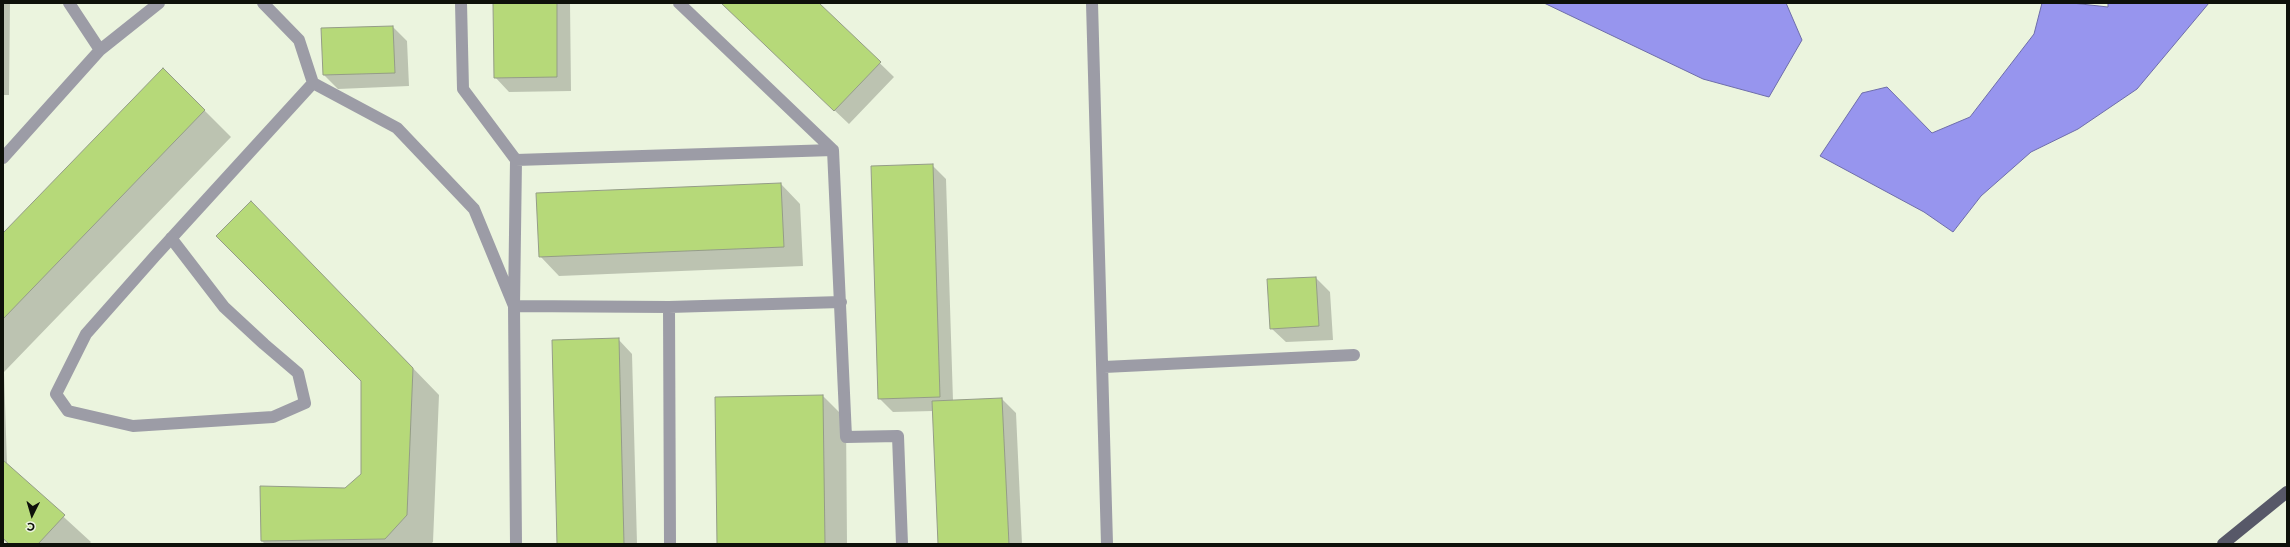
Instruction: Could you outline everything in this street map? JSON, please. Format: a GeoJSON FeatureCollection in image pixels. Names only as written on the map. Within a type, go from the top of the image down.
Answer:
{"type":"FeatureCollection","features":[{"type":"Feature","properties":{"kind":"main road"},"geometry":{"type":"LineString","coordinates":[[2223,544],[2287,492]]}},
{"type":"Feature","properties":{"kind":"lane"},"geometry":{"type":"LineString","coordinates":[[69,3],[100,50]]}},
{"type":"Feature","properties":{"kind":"lane"},"geometry":{"type":"LineString","coordinates":[[3,158],[100,50],[159,3]]}},
{"type":"Feature","properties":{"kind":"lane"},"geometry":{"type":"LineString","coordinates":[[263,3],[299,40],[313,83],[397,128],[474,210],[514,306]]}},
{"type":"Feature","properties":{"kind":"lane"},"geometry":{"type":"LineString","coordinates":[[461,3],[463,89],[516,160],[514,306],[516,544]]}},
{"type":"Feature","properties":{"kind":"lane"},"geometry":{"type":"LineString","coordinates":[[679,3],[833,150],[846,437],[898,436],[902,544]]}},
{"type":"Feature","properties":{"kind":"lane"},"geometry":{"type":"LineString","coordinates":[[1092,3],[1104,367],[1107,544]]}},
{"type":"Feature","properties":{"kind":"lane"},"geometry":{"type":"LineString","coordinates":[[171,238],[224,307],[298,373],[305,403],[273,417],[133,426],[68,411],[56,394],[86,334],[171,238],[313,83]]}},
{"type":"Feature","properties":{"kind":"lane"},"geometry":{"type":"LineString","coordinates":[[516,160],[833,150]]}},
{"type":"Feature","properties":{"kind":"lane"},"geometry":{"type":"LineString","coordinates":[[514,306],[669,307],[841,302]]}},
{"type":"Feature","properties":{"kind":"lane"},"geometry":{"type":"LineString","coordinates":[[669,307],[670,544]]}},
{"type":"Feature","properties":{"kind":"lane"},"geometry":{"type":"LineString","coordinates":[[1104,367],[1354,355]]}},
{"type":"Feature","properties":{"kind":"shaded area"},"geometry":{"type":"Polygon","coordinates":[[[1544,3],[1786,3],[1802,40],[1769,97],[1703,79],[1544,3]]]}},
{"type":"Feature","properties":{"kind":"shaded area"},"geometry":{"type":"Polygon","coordinates":[[[2042,3],[2072,3],[2108,7],[2108,3],[2209,3],[2137,89],[2078,129],[2031,152],[1981,196],[1953,232],[1924,212],[1820,156],[1862,93],[1887,87],[1932,133],[1970,117],[2034,34],[2042,3]]]}},
{"type":"Feature","properties":{"kind":"building"},"geometry":{"type":"Polygon","coordinates":[[[493,3],[557,3],[557,77],[494,78],[493,3]]]}},
{"type":"Feature","properties":{"kind":"building"},"geometry":{"type":"Polygon","coordinates":[[[721,3],[819,3],[881,62],[834,111],[721,3]]]}},
{"type":"Feature","properties":{"kind":"building"},"geometry":{"type":"Polygon","coordinates":[[[393,26],[395,73],[323,75],[321,28],[393,26]]]}},
{"type":"Feature","properties":{"kind":"building"},"geometry":{"type":"Polygon","coordinates":[[[163,68],[205,110],[3,319],[3,233],[163,68]]]}},
{"type":"Feature","properties":{"kind":"building"},"geometry":{"type":"Polygon","coordinates":[[[933,164],[940,397],[878,399],[871,166],[933,164]]]}},
{"type":"Feature","properties":{"kind":"building"},"geometry":{"type":"Polygon","coordinates":[[[781,183],[784,247],[539,257],[536,193],[781,183]]]}},
{"type":"Feature","properties":{"kind":"building"},"geometry":{"type":"Polygon","coordinates":[[[251,201],[413,368],[407,515],[385,539],[261,541],[260,486],[345,488],[361,474],[361,381],[216,236],[251,201]]]}},
{"type":"Feature","properties":{"kind":"building"},"geometry":{"type":"Polygon","coordinates":[[[1316,277],[1319,326],[1270,329],[1267,279],[1316,277]]]}},
{"type":"Feature","properties":{"kind":"building"},"geometry":{"type":"Polygon","coordinates":[[[619,338],[624,544],[557,544],[552,340],[619,338]]]}},
{"type":"Feature","properties":{"kind":"building"},"geometry":{"type":"Polygon","coordinates":[[[823,395],[825,544],[717,544],[715,397],[823,395]]]}},
{"type":"Feature","properties":{"kind":"building"},"geometry":{"type":"Polygon","coordinates":[[[1002,398],[1009,544],[938,544],[932,401],[1002,398]]]}},
{"type":"Feature","properties":{"kind":"building"},"geometry":{"type":"Polygon","coordinates":[[[3,460],[65,515],[38,544],[9,544],[3,538],[3,460]]]}}]}
